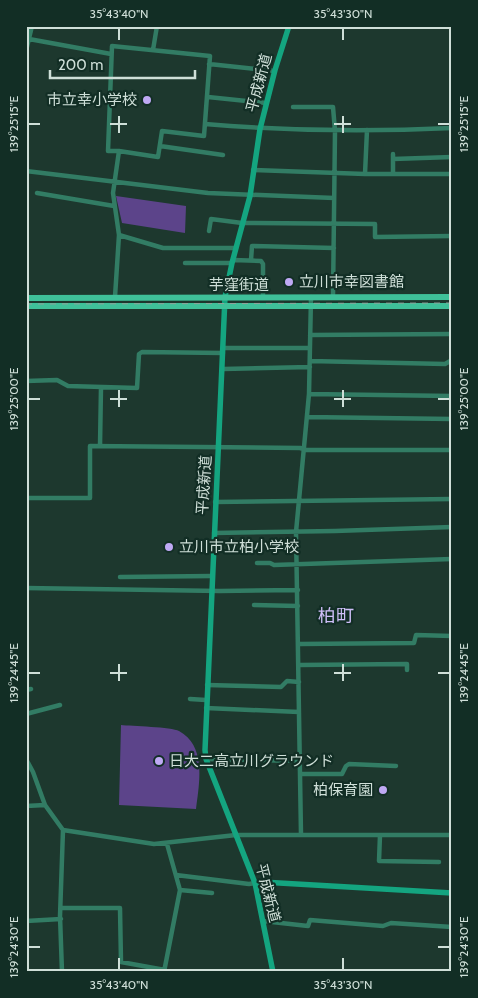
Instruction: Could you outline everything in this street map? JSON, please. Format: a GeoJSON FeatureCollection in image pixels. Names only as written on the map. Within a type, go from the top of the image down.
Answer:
{"type":"FeatureCollection","features":[{"type":"Feature","properties":{"kind":"main road","name":"芋窪街道"},"geometry":{"type":"LineString","coordinates":[[26,298],[452,297]]}},
{"type":"Feature","properties":{"kind":"main road","name":"芋窪街道"},"geometry":{"type":"LineString","coordinates":[[26,306],[452,306]]}},
{"type":"Feature","properties":{"kind":"street"},"geometry":{"type":"LineString","coordinates":[[26,51],[32,26]]}},
{"type":"Feature","properties":{"kind":"street"},"geometry":{"type":"LineString","coordinates":[[154,50],[157,26]]}},
{"type":"Feature","properties":{"kind":"street","name":"平成新道"},"geometry":{"type":"LineString","coordinates":[[273,972],[255,882],[206,758],[205,750],[225,298],[232,262],[250,196],[260,129],[266,103],[289,26]]}},
{"type":"Feature","properties":{"kind":"street"},"geometry":{"type":"LineString","coordinates":[[29,39],[111,54]]}},
{"type":"Feature","properties":{"kind":"street"},"geometry":{"type":"LineString","coordinates":[[112,46],[154,50],[210,56],[204,136],[162,131],[158,157],[119,151],[108,152],[112,46]]}},
{"type":"Feature","properties":{"kind":"street"},"geometry":{"type":"LineString","coordinates":[[209,64],[274,72]]}},
{"type":"Feature","properties":{"kind":"street"},"geometry":{"type":"LineString","coordinates":[[208,97],[266,103]]}},
{"type":"Feature","properties":{"kind":"street"},"geometry":{"type":"LineString","coordinates":[[293,107],[333,107],[335,131],[333,297]]}},
{"type":"Feature","properties":{"kind":"street"},"geometry":{"type":"LineString","coordinates":[[205,124],[260,129],[335,131],[452,128]]}},
{"type":"Feature","properties":{"kind":"street"},"geometry":{"type":"LineString","coordinates":[[365,174],[368,130]]}},
{"type":"Feature","properties":{"kind":"street"},"geometry":{"type":"LineString","coordinates":[[160,146],[222,155]]}},
{"type":"Feature","properties":{"kind":"street"},"geometry":{"type":"LineString","coordinates":[[115,297],[119,235],[113,193],[119,151]]}},
{"type":"Feature","properties":{"kind":"street"},"geometry":{"type":"LineString","coordinates":[[393,174],[393,156],[452,157]]}},
{"type":"Feature","properties":{"kind":"street"},"geometry":{"type":"LineString","coordinates":[[253,170],[365,174],[452,174]]}},
{"type":"Feature","properties":{"kind":"street"},"geometry":{"type":"LineString","coordinates":[[26,171],[208,193],[334,198]]}},
{"type":"Feature","properties":{"kind":"street"},"geometry":{"type":"LineString","coordinates":[[37,193],[114,206]]}},
{"type":"Feature","properties":{"kind":"street"},"geometry":{"type":"LineString","coordinates":[[209,231],[211,219],[242,223],[375,224],[375,237],[452,236]]}},
{"type":"Feature","properties":{"kind":"street"},"geometry":{"type":"LineString","coordinates":[[119,235],[163,248],[236,248]]}},
{"type":"Feature","properties":{"kind":"street"},"geometry":{"type":"LineString","coordinates":[[251,260],[252,246],[334,248]]}},
{"type":"Feature","properties":{"kind":"street"},"geometry":{"type":"LineString","coordinates":[[185,263],[261,260],[263,264],[263,297]]}},
{"type":"Feature","properties":{"kind":"street"},"geometry":{"type":"LineString","coordinates":[[301,835],[296,532],[309,394],[311,297]]}},
{"type":"Feature","properties":{"kind":"street"},"geometry":{"type":"LineString","coordinates":[[310,335],[452,334]]}},
{"type":"Feature","properties":{"kind":"street"},"geometry":{"type":"LineString","coordinates":[[26,381],[57,380],[68,386],[137,388],[139,354],[142,352],[310,348]]}},
{"type":"Feature","properties":{"kind":"street"},"geometry":{"type":"LineString","coordinates":[[223,369],[310,364],[445,364],[452,360]]}},
{"type":"Feature","properties":{"kind":"street"},"geometry":{"type":"LineString","coordinates":[[100,446],[101,387]]}},
{"type":"Feature","properties":{"kind":"street"},"geometry":{"type":"LineString","coordinates":[[309,394],[452,396]]}},
{"type":"Feature","properties":{"kind":"street"},"geometry":{"type":"LineString","coordinates":[[307,417],[452,419]]}},
{"type":"Feature","properties":{"kind":"street"},"geometry":{"type":"LineString","coordinates":[[26,498],[90,498],[90,446],[304,450],[452,450]]}},
{"type":"Feature","properties":{"kind":"street"},"geometry":{"type":"LineString","coordinates":[[215,502],[452,499]]}},
{"type":"Feature","properties":{"kind":"street"},"geometry":{"type":"LineString","coordinates":[[214,533],[452,527]]}},
{"type":"Feature","properties":{"kind":"street"},"geometry":{"type":"LineString","coordinates":[[257,563],[270,563],[274,565],[452,559]]}},
{"type":"Feature","properties":{"kind":"street"},"geometry":{"type":"LineString","coordinates":[[120,577],[212,576]]}},
{"type":"Feature","properties":{"kind":"street"},"geometry":{"type":"LineString","coordinates":[[26,588],[211,591],[298,590]]}},
{"type":"Feature","properties":{"kind":"street"},"geometry":{"type":"LineString","coordinates":[[254,605],[298,606]]}},
{"type":"Feature","properties":{"kind":"street"},"geometry":{"type":"LineString","coordinates":[[299,644],[414,643],[416,635],[452,636]]}},
{"type":"Feature","properties":{"kind":"street"},"geometry":{"type":"LineString","coordinates":[[299,665],[407,664],[407,670]]}},
{"type":"Feature","properties":{"kind":"street"},"geometry":{"type":"LineString","coordinates":[[207,685],[281,688],[287,681],[299,682]]}},
{"type":"Feature","properties":{"kind":"street"},"geometry":{"type":"LineString","coordinates":[[190,699],[206,700]]}},
{"type":"Feature","properties":{"kind":"street"},"geometry":{"type":"LineString","coordinates":[[26,714],[60,705]]}},
{"type":"Feature","properties":{"kind":"street"},"geometry":{"type":"LineString","coordinates":[[206,708],[299,712]]}},
{"type":"Feature","properties":{"kind":"street"},"geometry":{"type":"LineString","coordinates":[[206,758],[300,761]]}},
{"type":"Feature","properties":{"kind":"street"},"geometry":{"type":"LineString","coordinates":[[26,759],[33,772],[45,805],[63,830],[62,972]]}},
{"type":"Feature","properties":{"kind":"street"},"geometry":{"type":"LineString","coordinates":[[301,774],[342,774],[349,764],[396,766]]}},
{"type":"Feature","properties":{"kind":"street"},"geometry":{"type":"LineString","coordinates":[[26,806],[45,805]]}},
{"type":"Feature","properties":{"kind":"street"},"geometry":{"type":"LineString","coordinates":[[63,830],[143,843],[167,844],[236,835],[452,835]]}},
{"type":"Feature","properties":{"kind":"street"},"geometry":{"type":"LineString","coordinates":[[380,835],[378,861],[439,862]]}},
{"type":"Feature","properties":{"kind":"street"},"geometry":{"type":"LineString","coordinates":[[164,971],[180,890],[167,844]]}},
{"type":"Feature","properties":{"kind":"street"},"geometry":{"type":"LineString","coordinates":[[176,875],[249,884],[272,882],[452,893]]}},
{"type":"Feature","properties":{"kind":"street"},"geometry":{"type":"LineString","coordinates":[[180,890],[212,894]]}},
{"type":"Feature","properties":{"kind":"street"},"geometry":{"type":"LineString","coordinates":[[61,908],[120,908],[121,962],[176,972]]}},
{"type":"Feature","properties":{"kind":"street"},"geometry":{"type":"LineString","coordinates":[[26,922],[61,919]]}},
{"type":"Feature","properties":{"kind":"street"},"geometry":{"type":"LineString","coordinates":[[263,922],[308,926],[310,920],[383,926],[391,923],[452,927]]}},
{"type":"Feature","properties":{"kind":"shaded area"},"geometry":{"type":"Polygon","coordinates":[[[116,196],[186,206],[185,233],[122,223],[116,196]]]}},
{"type":"Feature","properties":{"kind":"shaded area","name":"日大二高立川グラウンド"},"geometry":{"type":"Polygon","coordinates":[[[121,725],[175,730],[188,738],[194,746],[199,766],[199,788],[196,809],[119,805],[121,725]]]}},
{"type":"Feature","properties":{"kind":"railway"},"geometry":{"type":"LineString","coordinates":[[26,304],[452,303]]}},
{"type":"Feature","properties":{"kind":"place","name":"市立幸小学校"},"geometry":{"type":"Point","coordinates":[147,100]}},
{"type":"Feature","properties":{"kind":"place","name":"立川市幸図書館"},"geometry":{"type":"Point","coordinates":[289,282]}},
{"type":"Feature","properties":{"kind":"place","name":"立川市立柏小学校"},"geometry":{"type":"Point","coordinates":[169,547]}},
{"type":"Feature","properties":{"kind":"place","name":"日大二高立川グラウンド"},"geometry":{"type":"Point","coordinates":[159,761]}},
{"type":"Feature","properties":{"kind":"place","name":"柏保育園"},"geometry":{"type":"Point","coordinates":[383,790]}},
{"type":"Feature","properties":{"kind":"district","name":"柏町"},"geometry":{"type":"Point","coordinates":[336,616]}}]}
